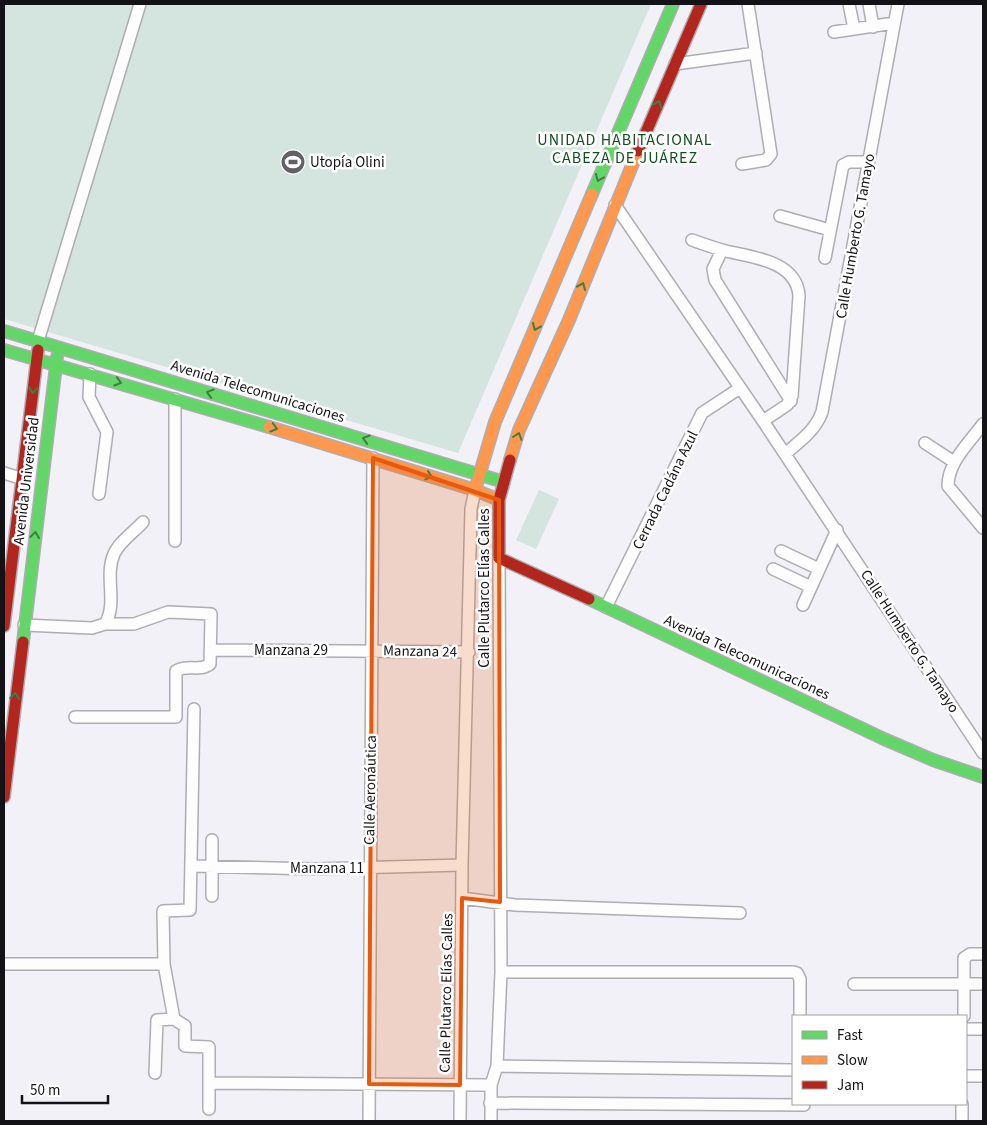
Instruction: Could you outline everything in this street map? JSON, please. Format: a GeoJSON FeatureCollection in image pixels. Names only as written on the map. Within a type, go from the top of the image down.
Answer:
{"type":"FeatureCollection","features":[{"type":"Feature","properties":{"kind":"street"},"geometry":{"type":"LineString","coordinates":[[38,341],[140,4]]}},
{"type":"Feature","properties":{"kind":"street","name":"Calle Plutarco Elías Calles"},"geometry":{"type":"LineString","coordinates":[[460,1121],[462,865],[469,652],[471,509],[474,490],[495,422],[673,4]]}},
{"type":"Feature","properties":{"kind":"street","name":"Calle Plutarco Elías Calles"},"geometry":{"type":"LineString","coordinates":[[491,1121],[491,1084],[497,1066],[501,972],[499,500],[520,430],[569,320],[614,205],[701,4]]}},
{"type":"Feature","properties":{"kind":"street"},"geometry":{"type":"LineString","coordinates":[[742,164],[766,160],[771,154],[748,4]]}},
{"type":"Feature","properties":{"kind":"street"},"geometry":{"type":"LineString","coordinates":[[849,4],[854,29]]}},
{"type":"Feature","properties":{"kind":"street"},"geometry":{"type":"LineString","coordinates":[[869,4],[873,26]]}},
{"type":"Feature","properties":{"kind":"street","name":"Calle Humberto G. Tamayo"},"geometry":{"type":"LineString","coordinates":[[785,454],[811,432],[818,423],[822,412],[898,4]]}},
{"type":"Feature","properties":{"kind":"street"},"geometry":{"type":"LineString","coordinates":[[834,32],[894,23]]}},
{"type":"Feature","properties":{"kind":"street"},"geometry":{"type":"LineString","coordinates":[[675,64],[756,53]]}},
{"type":"Feature","properties":{"kind":"street"},"geometry":{"type":"LineString","coordinates":[[825,258],[843,165],[849,162],[868,162]]}},
{"type":"Feature","properties":{"kind":"street","name":"Calle Humberto G. Tamayo"},"geometry":{"type":"LineString","coordinates":[[614,205],[837,530],[983,753]]}},
{"type":"Feature","properties":{"kind":"street"},"geometry":{"type":"LineString","coordinates":[[780,216],[830,230]]}},
{"type":"Feature","properties":{"kind":"street"},"geometry":{"type":"LineString","coordinates":[[692,240],[722,250],[766,259],[792,277],[798,285],[799,296],[791,401]]}},
{"type":"Feature","properties":{"kind":"street"},"geometry":{"type":"LineString","coordinates":[[722,250],[713,268],[715,280],[791,401]]}},
{"type":"Feature","properties":{"kind":"street","name":"Avenida Telecomunicaciones"},"geometry":{"type":"LineString","coordinates":[[4,331],[504,482]]}},
{"type":"Feature","properties":{"kind":"street","name":"Avenida Universidad"},"geometry":{"type":"LineString","coordinates":[[4,626],[6,595],[23,479],[38,341]]}},
{"type":"Feature","properties":{"kind":"street","name":"Avenida Universidad"},"geometry":{"type":"LineString","coordinates":[[4,797],[58,347]]}},
{"type":"Feature","properties":{"kind":"street","name":"Avenida Telecomunicaciones"},"geometry":{"type":"LineString","coordinates":[[4,350],[373,458],[474,490],[499,500]]}},
{"type":"Feature","properties":{"kind":"street"},"geometry":{"type":"LineString","coordinates":[[90,374],[90,399],[107,432],[99,494]]}},
{"type":"Feature","properties":{"kind":"street","name":"Cerrada Cadána Azul"},"geometry":{"type":"LineString","coordinates":[[606,606],[702,413],[740,388]]}},
{"type":"Feature","properties":{"kind":"street"},"geometry":{"type":"LineString","coordinates":[[175,399],[175,541]]}},
{"type":"Feature","properties":{"kind":"street"},"geometry":{"type":"LineString","coordinates":[[763,421],[791,401]]}},
{"type":"Feature","properties":{"kind":"street"},"geometry":{"type":"LineString","coordinates":[[983,424],[954,462],[948,475],[948,486],[983,528]]}},
{"type":"Feature","properties":{"kind":"street"},"geometry":{"type":"LineString","coordinates":[[925,442],[954,462]]}},
{"type":"Feature","properties":{"kind":"street","name":"Calle Aeronáutica"},"geometry":{"type":"LineString","coordinates":[[369,1121],[369,868],[373,458]]}},
{"type":"Feature","properties":{"kind":"street"},"geometry":{"type":"LineString","coordinates":[[4,473],[23,479]]}},
{"type":"Feature","properties":{"kind":"street"},"geometry":{"type":"LineString","coordinates":[[105,624],[110,610],[111,563],[114,552],[142,522]]}},
{"type":"Feature","properties":{"kind":"street"},"geometry":{"type":"LineString","coordinates":[[803,605],[837,530]]}},
{"type":"Feature","properties":{"kind":"street"},"geometry":{"type":"LineString","coordinates":[[781,551],[819,569]]}},
{"type":"Feature","properties":{"kind":"street","name":"Avenida Telecomunicaciones"},"geometry":{"type":"LineString","coordinates":[[499,558],[606,606],[893,745],[944,766],[983,777]]}},
{"type":"Feature","properties":{"kind":"street"},"geometry":{"type":"LineString","coordinates":[[773,569],[811,587]]}},
{"type":"Feature","properties":{"kind":"street"},"geometry":{"type":"LineString","coordinates":[[24,626],[92,628],[105,624],[134,624],[168,612],[211,614],[211,661],[208,667],[182,668],[176,671],[176,717],[75,717]]}},
{"type":"Feature","properties":{"kind":"street","name":"Manzana 29"},"geometry":{"type":"LineString","coordinates":[[211,650],[371,650]]}},
{"type":"Feature","properties":{"kind":"street","name":"Manzana 24"},"geometry":{"type":"LineString","coordinates":[[371,650],[469,652]]}},
{"type":"Feature","properties":{"kind":"street"},"geometry":{"type":"LineString","coordinates":[[174,1019],[164,964],[163,911],[190,910],[194,708]]}},
{"type":"Feature","properties":{"kind":"street"},"geometry":{"type":"LineString","coordinates":[[212,840],[212,896]]}},
{"type":"Feature","properties":{"kind":"street","name":"Manzana 11"},"geometry":{"type":"LineString","coordinates":[[192,866],[315,869],[462,865]]}},
{"type":"Feature","properties":{"kind":"street"},"geometry":{"type":"LineString","coordinates":[[462,898],[515,905],[740,913]]}},
{"type":"Feature","properties":{"kind":"street"},"geometry":{"type":"LineString","coordinates":[[964,1015],[964,958],[970,954],[983,954]]}},
{"type":"Feature","properties":{"kind":"street"},"geometry":{"type":"LineString","coordinates":[[4,964],[164,964]]}},
{"type":"Feature","properties":{"kind":"street"},"geometry":{"type":"LineString","coordinates":[[501,972],[793,972],[797,973],[800,980],[800,1015]]}},
{"type":"Feature","properties":{"kind":"street"},"geometry":{"type":"LineString","coordinates":[[854,984],[983,984]]}},
{"type":"Feature","properties":{"kind":"street"},"geometry":{"type":"LineString","coordinates":[[155,1073],[157,1020],[174,1019],[185,1026],[185,1046],[209,1047],[209,1109]]}},
{"type":"Feature","properties":{"kind":"street"},"geometry":{"type":"LineString","coordinates":[[967,1029],[983,1029]]}},
{"type":"Feature","properties":{"kind":"street"},"geometry":{"type":"LineString","coordinates":[[497,1066],[792,1070]]}},
{"type":"Feature","properties":{"kind":"street"},"geometry":{"type":"LineString","coordinates":[[967,1076],[983,1076]]}},
{"type":"Feature","properties":{"kind":"street"},"geometry":{"type":"LineString","coordinates":[[209,1083],[491,1084]]}},
{"type":"Feature","properties":{"kind":"street"},"geometry":{"type":"LineString","coordinates":[[490,1103],[792,1105]]}},
{"type":"Feature","properties":{"kind":"street"},"geometry":{"type":"LineString","coordinates":[[962,1105],[962,1121]]}},
{"type":"Feature","properties":{"kind":"highlighted area"},"geometry":{"type":"Polygon","coordinates":[[[373,458],[499,500],[500,902],[462,898],[460,1085],[369,1084],[373,458]]]}},
{"type":"Feature","properties":{"kind":"shaded area","name":"Utopía Olini"},"geometry":{"type":"Polygon","coordinates":[[[4,4],[651,4],[458,453],[4,319],[4,4]]]}},
{"type":"Feature","properties":{"kind":"shaded area"},"geometry":{"type":"Polygon","coordinates":[[[539,490],[559,499],[536,549],[516,540],[539,490]]]}},
{"type":"Feature","properties":{"kind":"traffic: fast"},"geometry":{"type":"LineString","coordinates":[[592,194],[673,4]]}},
{"type":"Feature","properties":{"kind":"traffic: fast"},"geometry":{"type":"LineString","coordinates":[[4,331],[504,482]]}},
{"type":"Feature","properties":{"kind":"traffic: fast"},"geometry":{"type":"LineString","coordinates":[[4,350],[269,427]]}},
{"type":"Feature","properties":{"kind":"traffic: fast"},"geometry":{"type":"LineString","coordinates":[[23,642],[57,357]]}},
{"type":"Feature","properties":{"kind":"traffic: fast"},"geometry":{"type":"LineString","coordinates":[[589,599],[884,739],[933,760],[983,777]]}},
{"type":"Feature","properties":{"kind":"traffic: slow"},"geometry":{"type":"LineString","coordinates":[[510,460],[519,430],[569,320],[638,151]]}},
{"type":"Feature","properties":{"kind":"traffic: slow"},"geometry":{"type":"LineString","coordinates":[[475,490],[495,422],[592,194]]}},
{"type":"Feature","properties":{"kind":"traffic: slow"},"geometry":{"type":"LineString","coordinates":[[269,427],[475,490],[499,500]]}},
{"type":"Feature","properties":{"kind":"traffic: jam"},"geometry":{"type":"LineString","coordinates":[[638,151],[701,4]]}},
{"type":"Feature","properties":{"kind":"traffic: jam"},"geometry":{"type":"LineString","coordinates":[[4,626],[38,350]]}},
{"type":"Feature","properties":{"kind":"traffic: jam"},"geometry":{"type":"LineString","coordinates":[[510,460],[499,500],[499,558],[589,599]]}},
{"type":"Feature","properties":{"kind":"traffic: jam"},"geometry":{"type":"LineString","coordinates":[[4,797],[23,642]]}},
{"type":"Feature","properties":{"kind":"place","name":"Utopía Olini"},"geometry":{"type":"Point","coordinates":[293,162]}},
{"type":"Feature","properties":{"kind":"district","name":"UNIDAD HABITACIONAL CABEZA DE JUÁREZ"},"geometry":{"type":"Point","coordinates":[625,148]}}]}
